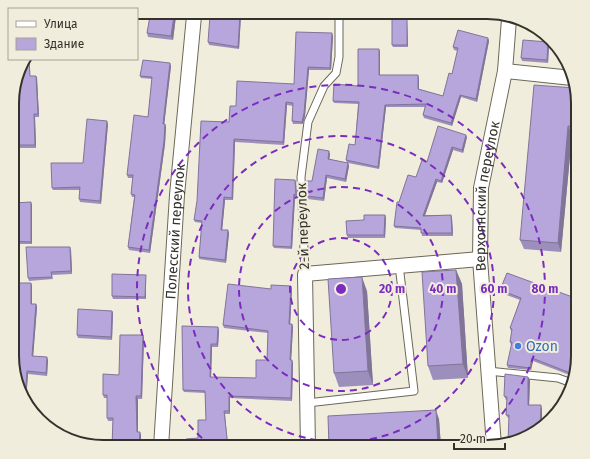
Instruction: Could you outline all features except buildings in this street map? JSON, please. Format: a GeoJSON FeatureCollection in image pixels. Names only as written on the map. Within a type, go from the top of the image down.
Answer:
{"type":"FeatureCollection","features":[{"type":"Feature","properties":{"kind":"street","name":"Полесский переулок"},"geometry":{"type":"LineString","coordinates":[[161,440],[176,203],[194,19]]}},
{"type":"Feature","properties":{"kind":"street","name":"Верхоянский переулок"},"geometry":{"type":"LineString","coordinates":[[493,439],[480,259],[481,188],[505,71],[509,22]]}},
{"type":"Feature","properties":{"kind":"street"},"geometry":{"type":"LineString","coordinates":[[505,71],[567,78]]}},
{"type":"Feature","properties":{"kind":"street"},"geometry":{"type":"LineString","coordinates":[[305,274],[480,259]]}},
{"type":"Feature","properties":{"kind":"street","name":"2-й переулок"},"geometry":{"type":"LineString","coordinates":[[305,274],[308,440]]}},
{"type":"Feature","properties":{"kind":"lane","name":"2-й переулок"},"geometry":{"type":"LineString","coordinates":[[305,274],[301,177],[308,122],[324,86],[336,73],[339,57],[339,19]]}},
{"type":"Feature","properties":{"kind":"lane"},"geometry":{"type":"LineString","coordinates":[[307,403],[414,392],[399,266]]}},
{"type":"Feature","properties":{"kind":"lane"},"geometry":{"type":"LineString","coordinates":[[488,371],[558,378],[567,381]]}},
{"type":"Feature","properties":{"kind":"place","name":"Ozon"},"geometry":{"type":"Point","coordinates":[518,346]}}]}
